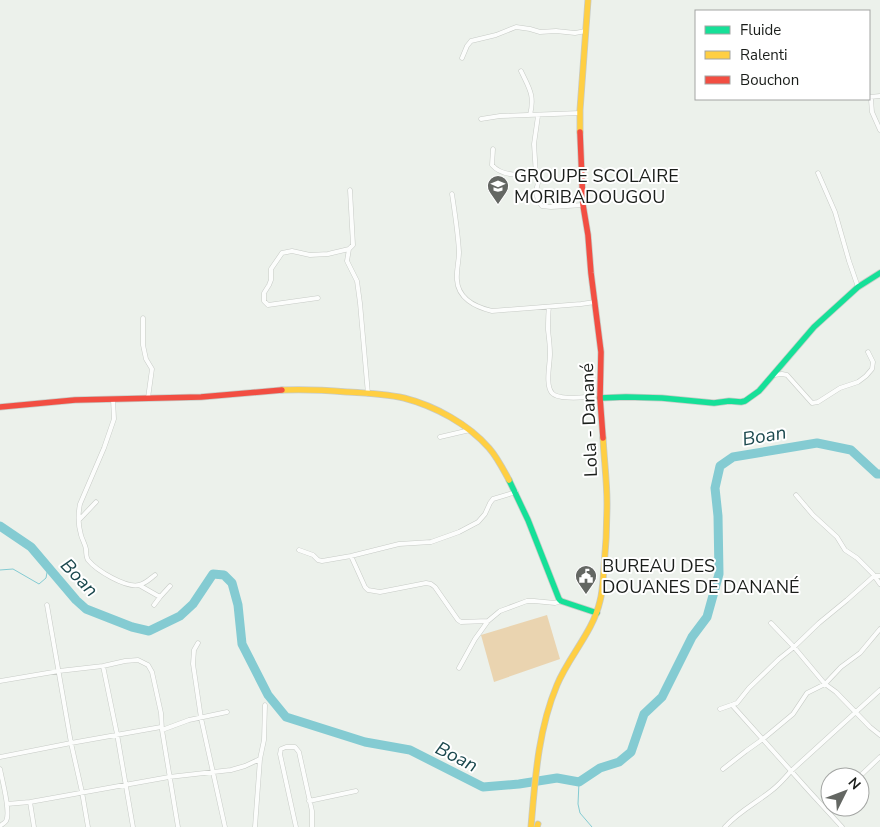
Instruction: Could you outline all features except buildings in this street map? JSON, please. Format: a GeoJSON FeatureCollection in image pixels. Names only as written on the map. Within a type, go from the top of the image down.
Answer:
{"type":"FeatureCollection","features":[{"type":"Feature","properties":{"kind":"main road","name":"Lola - Danané"},"geometry":{"type":"LineString","coordinates":[[531,827],[536,768],[548,708],[570,658],[598,613],[606,552],[607,502],[600,398],[601,352],[583,205],[580,113],[588,0]]}},
{"type":"Feature","properties":{"kind":"main road"},"geometry":{"type":"LineString","coordinates":[[600,398],[662,398],[714,403],[745,401],[759,391],[774,375],[814,327],[858,287],[880,272]]}},
{"type":"Feature","properties":{"kind":"main road"},"geometry":{"type":"LineString","coordinates":[[0,407],[74,399],[148,399],[288,390],[402,397],[432,409],[459,423],[470,430],[487,446],[516,492],[548,568],[550,579],[561,601],[598,613]]}},
{"type":"Feature","properties":{"kind":"street"},"geometry":{"type":"LineString","coordinates":[[462,58],[471,41],[496,35],[516,27],[540,32],[575,33],[586,31]]}},
{"type":"Feature","properties":{"kind":"street"},"geometry":{"type":"LineString","coordinates":[[521,71],[532,91],[533,106],[530,115]]}},
{"type":"Feature","properties":{"kind":"street"},"geometry":{"type":"LineString","coordinates":[[870,100],[872,112],[880,130]]}},
{"type":"Feature","properties":{"kind":"street"},"geometry":{"type":"LineString","coordinates":[[481,120],[500,116],[580,113]]}},
{"type":"Feature","properties":{"kind":"street"},"geometry":{"type":"LineString","coordinates":[[538,116],[534,144],[538,199],[542,206],[583,205]]}},
{"type":"Feature","properties":{"kind":"street"},"geometry":{"type":"LineString","coordinates":[[493,149],[492,165],[496,169],[507,174],[536,175]]}},
{"type":"Feature","properties":{"kind":"street"},"geometry":{"type":"LineString","coordinates":[[818,173],[835,212],[858,287]]}},
{"type":"Feature","properties":{"kind":"street"},"geometry":{"type":"LineString","coordinates":[[350,190],[353,244],[349,250],[348,265],[357,281],[368,394]]}},
{"type":"Feature","properties":{"kind":"street"},"geometry":{"type":"LineString","coordinates":[[452,194],[459,254],[457,278],[460,292],[465,299],[486,310],[492,311],[595,302]]}},
{"type":"Feature","properties":{"kind":"street"},"geometry":{"type":"LineString","coordinates":[[318,298],[268,305],[264,301],[264,293],[271,280],[270,271],[272,267],[282,253],[292,251],[328,254],[349,250]]}},
{"type":"Feature","properties":{"kind":"street"},"geometry":{"type":"LineString","coordinates":[[549,306],[550,352],[548,381],[550,391],[558,396],[586,397]]}},
{"type":"Feature","properties":{"kind":"street"},"geometry":{"type":"LineString","coordinates":[[143,318],[143,345],[146,360],[152,369],[148,399]]}},
{"type":"Feature","properties":{"kind":"street"},"geometry":{"type":"LineString","coordinates":[[774,375],[787,375],[812,403],[818,402],[840,388],[858,382],[866,376],[872,369],[873,362],[868,352]]}},
{"type":"Feature","properties":{"kind":"street"},"geometry":{"type":"LineString","coordinates":[[113,399],[114,418],[104,448],[80,504],[80,530],[88,559],[104,573],[128,584],[139,585],[160,596]]}},
{"type":"Feature","properties":{"kind":"street"},"geometry":{"type":"LineString","coordinates":[[440,437],[470,430]]}},
{"type":"Feature","properties":{"kind":"street"},"geometry":{"type":"LineString","coordinates":[[299,550],[313,554],[320,561],[352,556],[399,544],[431,542],[459,532],[478,522],[486,514],[493,499],[516,492]]}},
{"type":"Feature","properties":{"kind":"street"},"geometry":{"type":"LineString","coordinates":[[796,495],[836,537],[845,550],[856,558],[880,584]]}},
{"type":"Feature","properties":{"kind":"street"},"geometry":{"type":"LineString","coordinates":[[79,520],[96,502]]}},
{"type":"Feature","properties":{"kind":"street"},"geometry":{"type":"LineString","coordinates":[[352,556],[368,590],[380,592],[426,583],[431,584],[461,622],[488,621]]}},
{"type":"Feature","properties":{"kind":"street"},"geometry":{"type":"LineString","coordinates":[[139,585],[155,575]]}},
{"type":"Feature","properties":{"kind":"street"},"geometry":{"type":"LineString","coordinates":[[720,709],[740,700],[749,688],[819,623],[874,576],[880,576]]}},
{"type":"Feature","properties":{"kind":"street"},"geometry":{"type":"LineString","coordinates":[[154,605],[170,586]]}},
{"type":"Feature","properties":{"kind":"street"},"geometry":{"type":"LineString","coordinates":[[459,668],[475,639],[488,621],[500,611],[521,603],[534,601],[555,604],[561,601]]}},
{"type":"Feature","properties":{"kind":"street"},"geometry":{"type":"LineString","coordinates":[[47,605],[88,827]]}},
{"type":"Feature","properties":{"kind":"street"},"geometry":{"type":"LineString","coordinates":[[771,623],[825,684],[880,735]]}},
{"type":"Feature","properties":{"kind":"street"},"geometry":{"type":"LineString","coordinates":[[723,769],[793,714],[807,693],[825,684],[860,653],[880,629]]}},
{"type":"Feature","properties":{"kind":"street"},"geometry":{"type":"LineString","coordinates":[[198,643],[194,650],[193,664],[201,718],[225,827]]}},
{"type":"Feature","properties":{"kind":"street"},"geometry":{"type":"LineString","coordinates":[[0,681],[138,660],[148,665],[152,672],[161,713],[161,728],[178,827]]}},
{"type":"Feature","properties":{"kind":"street"},"geometry":{"type":"LineString","coordinates":[[103,666],[133,827]]}},
{"type":"Feature","properties":{"kind":"street"},"geometry":{"type":"LineString","coordinates":[[725,827],[744,810],[770,792],[880,690]]}},
{"type":"Feature","properties":{"kind":"street"},"geometry":{"type":"LineString","coordinates":[[255,827],[260,759],[264,740],[265,705]]}},
{"type":"Feature","properties":{"kind":"street"},"geometry":{"type":"LineString","coordinates":[[732,705],[820,803]]}},
{"type":"Feature","properties":{"kind":"street"},"geometry":{"type":"LineString","coordinates":[[0,757],[117,734],[161,728],[227,712]]}},
{"type":"Feature","properties":{"kind":"street"},"geometry":{"type":"LineString","coordinates":[[296,827],[280,754],[282,748],[293,746],[298,750],[312,811],[312,827]]}},
{"type":"Feature","properties":{"kind":"street"},"geometry":{"type":"LineString","coordinates":[[869,767],[880,757]]}},
{"type":"Feature","properties":{"kind":"street"},"geometry":{"type":"LineString","coordinates":[[7,804],[30,802],[169,777],[232,770],[260,759]]}},
{"type":"Feature","properties":{"kind":"street"},"geometry":{"type":"LineString","coordinates":[[0,769],[7,804],[7,819],[0,826]]}},
{"type":"Feature","properties":{"kind":"street"},"geometry":{"type":"LineString","coordinates":[[309,801],[356,792]]}},
{"type":"Feature","properties":{"kind":"street"},"geometry":{"type":"LineString","coordinates":[[30,802],[34,827]]}},
{"type":"Feature","properties":{"kind":"street"},"geometry":{"type":"LineString","coordinates":[[833,817],[842,827]]}},
{"type":"Feature","properties":{"kind":"shaded area"},"geometry":{"type":"Polygon","coordinates":[[[547,615],[560,659],[494,682],[481,635],[547,615]]]}},
{"type":"Feature","properties":{"kind":"waterway","name":"Boan"},"geometry":{"type":"LineString","coordinates":[[0,526],[31,547],[76,600],[86,609],[132,627],[149,631],[180,616],[193,604],[213,574],[224,575],[232,583],[238,605],[242,644],[268,695],[286,717],[365,742],[410,750],[483,787],[557,778],[579,782],[600,768],[619,762],[631,752],[644,714],[662,697],[692,637],[707,617],[719,574],[718,516],[715,488],[720,466],[733,457],[817,443],[851,450],[877,474],[880,474]]}},
{"type":"Feature","properties":{"kind":"waterway"},"geometry":{"type":"LineString","coordinates":[[0,570],[13,569],[39,584],[46,578],[48,567]]}},
{"type":"Feature","properties":{"kind":"waterway"},"geometry":{"type":"LineString","coordinates":[[579,782],[578,804],[580,813],[592,827]]}},
{"type":"Feature","properties":{"kind":"traffic: fast"},"geometry":{"type":"LineString","coordinates":[[600,398],[662,398],[714,403],[745,401],[759,391],[814,327],[858,287],[880,273]]}},
{"type":"Feature","properties":{"kind":"traffic: fast"},"geometry":{"type":"LineString","coordinates":[[509,480],[528,520],[559,599],[597,613]]}},
{"type":"Feature","properties":{"kind":"traffic: slow"},"geometry":{"type":"LineString","coordinates":[[580,132],[588,0]]}},
{"type":"Feature","properties":{"kind":"traffic: slow"},"geometry":{"type":"LineString","coordinates":[[282,390],[323,390],[383,395],[416,401],[450,417],[481,439],[495,455],[509,480]]}},
{"type":"Feature","properties":{"kind":"traffic: slow"},"geometry":{"type":"LineString","coordinates":[[531,827],[538,755],[545,720],[562,674],[592,623],[601,597],[607,511],[603,438]]}},
{"type":"Feature","properties":{"kind":"traffic: jam"},"geometry":{"type":"LineString","coordinates":[[580,132],[583,205],[601,352],[600,398],[603,438]]}},
{"type":"Feature","properties":{"kind":"traffic: jam"},"geometry":{"type":"LineString","coordinates":[[0,407],[75,400],[201,397],[282,390]]}},
{"type":"Feature","properties":{"kind":"place","name":"GROUPE SCOLAIRE MORIBADOUGOU"},"geometry":{"type":"Point","coordinates":[498,205]}},
{"type":"Feature","properties":{"kind":"place","name":"BUREAU DES DOUANES DE DANANÉ"},"geometry":{"type":"Point","coordinates":[586,595]}}]}
